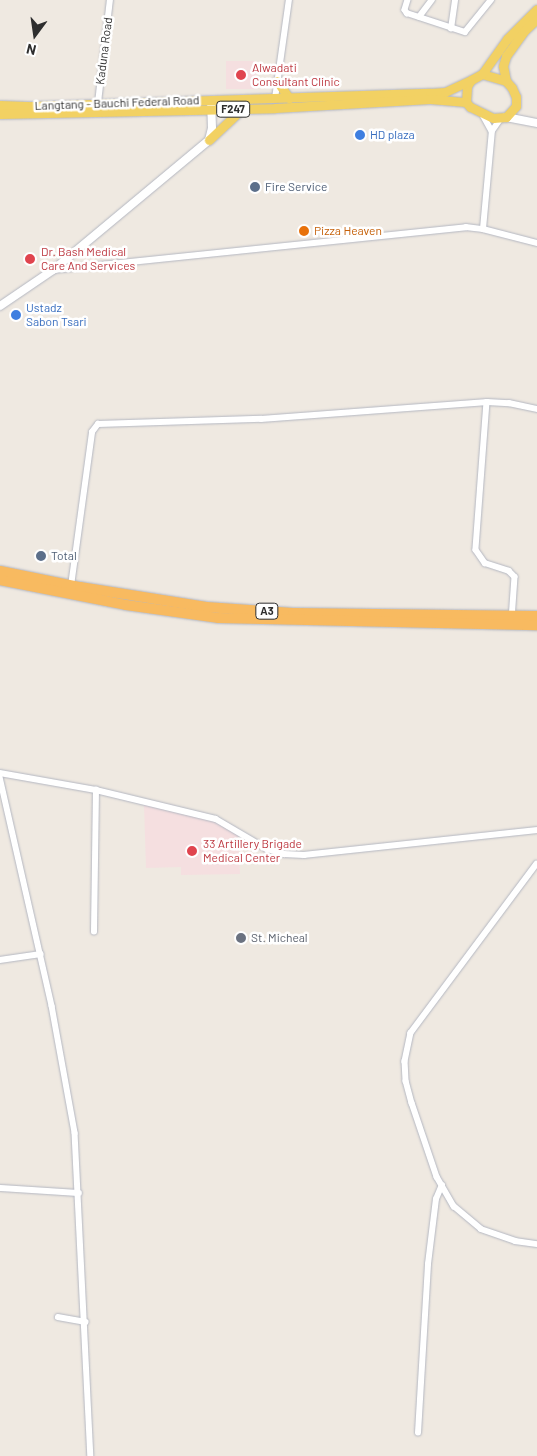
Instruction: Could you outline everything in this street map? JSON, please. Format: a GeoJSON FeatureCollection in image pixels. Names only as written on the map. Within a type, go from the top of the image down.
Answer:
{"type":"FeatureCollection","features":[{"type":"Feature","properties":{"kind":"highway","name":"A3"},"geometry":{"type":"LineString","coordinates":[[0,570],[70,590]]}},
{"type":"Feature","properties":{"kind":"highway","name":"A3"},"geometry":{"type":"LineString","coordinates":[[0,580],[293,617],[475,619],[537,625]]}},
{"type":"Feature","properties":{"kind":"highway","name":"A3"},"geometry":{"type":"LineString","coordinates":[[475,619],[537,616]]}},
{"type":"Feature","properties":{"kind":"main road","name":"Langtang - Bauchi Federal Road"},"geometry":{"type":"LineString","coordinates":[[0,114],[211,104],[275,98],[445,92],[482,74],[511,35],[537,9]]}},
{"type":"Feature","properties":{"kind":"main road"},"geometry":{"type":"LineString","coordinates":[[471,80],[467,86],[466,102],[470,107],[483,115],[504,118],[516,106],[516,97],[506,81],[503,66],[506,56],[524,31],[537,19]]}},
{"type":"Feature","properties":{"kind":"main road"},"geometry":{"type":"LineString","coordinates":[[482,74],[506,81]]}},
{"type":"Feature","properties":{"kind":"main road"},"geometry":{"type":"LineString","coordinates":[[277,81],[289,98]]}},
{"type":"Feature","properties":{"kind":"main road","name":"Langtang - Bauchi Federal Road"},"geometry":{"type":"LineString","coordinates":[[0,105],[33,106],[98,103],[211,104],[244,108],[275,108],[430,100],[466,102]]}},
{"type":"Feature","properties":{"kind":"main road"},"geometry":{"type":"LineString","coordinates":[[209,140],[244,108]]}},
{"type":"Feature","properties":{"kind":"street","name":"Kaduna Road"},"geometry":{"type":"LineString","coordinates":[[98,103],[110,0]]}},
{"type":"Feature","properties":{"kind":"street"},"geometry":{"type":"LineString","coordinates":[[275,108],[289,0]]}},
{"type":"Feature","properties":{"kind":"street"},"geometry":{"type":"LineString","coordinates":[[408,0],[406,13],[465,32],[491,0]]}},
{"type":"Feature","properties":{"kind":"street"},"geometry":{"type":"LineString","coordinates":[[419,17],[432,0]]}},
{"type":"Feature","properties":{"kind":"street"},"geometry":{"type":"LineString","coordinates":[[451,29],[455,0]]}},
{"type":"Feature","properties":{"kind":"street"},"geometry":{"type":"LineString","coordinates":[[0,306],[53,270],[209,140],[212,128],[211,104]]}},
{"type":"Feature","properties":{"kind":"street"},"geometry":{"type":"LineString","coordinates":[[516,106],[525,119]]}},
{"type":"Feature","properties":{"kind":"street"},"geometry":{"type":"LineString","coordinates":[[483,115],[492,131],[483,229]]}},
{"type":"Feature","properties":{"kind":"street"},"geometry":{"type":"LineString","coordinates":[[492,131],[504,118],[525,119],[537,123]]}},
{"type":"Feature","properties":{"kind":"street"},"geometry":{"type":"LineString","coordinates":[[53,270],[466,227],[483,229],[537,243]]}},
{"type":"Feature","properties":{"kind":"street"},"geometry":{"type":"LineString","coordinates":[[70,590],[92,432],[98,424],[271,419],[487,402],[509,403],[537,409]]}},
{"type":"Feature","properties":{"kind":"street"},"geometry":{"type":"LineString","coordinates":[[487,402],[476,550],[485,563],[509,572],[515,577],[512,616]]}},
{"type":"Feature","properties":{"kind":"street"},"geometry":{"type":"LineString","coordinates":[[0,773],[96,790],[216,819],[268,849],[284,854],[304,855],[537,830]]}},
{"type":"Feature","properties":{"kind":"street"},"geometry":{"type":"LineString","coordinates":[[0,777],[40,954],[73,1119],[79,1193],[92,1456]]}},
{"type":"Feature","properties":{"kind":"street"},"geometry":{"type":"LineString","coordinates":[[94,932],[96,790]]}},
{"type":"Feature","properties":{"kind":"street"},"geometry":{"type":"LineString","coordinates":[[537,864],[430,1004],[411,1033],[405,1061],[406,1081],[412,1104],[442,1185],[454,1206],[481,1228],[515,1240],[537,1244]]}},
{"type":"Feature","properties":{"kind":"street"},"geometry":{"type":"LineString","coordinates":[[0,960],[40,954]]}},
{"type":"Feature","properties":{"kind":"street"},"geometry":{"type":"LineString","coordinates":[[418,1433],[428,1264],[436,1199],[442,1185]]}},
{"type":"Feature","properties":{"kind":"street"},"geometry":{"type":"LineString","coordinates":[[0,1188],[79,1193]]}},
{"type":"Feature","properties":{"kind":"street"},"geometry":{"type":"LineString","coordinates":[[58,1318],[86,1322]]}},
{"type":"Feature","properties":{"kind":"shaded area","name":"Alwadati Consultant Clinic"},"geometry":{"type":"Polygon","coordinates":[[[226,61],[256,61],[256,89],[226,89],[226,61]]]}},
{"type":"Feature","properties":{"kind":"shaded area","name":"33 Artillery Brigade Medical Center"},"geometry":{"type":"Polygon","coordinates":[[[144,805],[218,822],[238,835],[240,874],[181,875],[181,867],[146,868],[144,805]]]}},
{"type":"Feature","properties":{"kind":"place","name":"Alwadati Consultant Clinic"},"geometry":{"type":"Point","coordinates":[241,75]}},
{"type":"Feature","properties":{"kind":"place","name":"HD plaza"},"geometry":{"type":"Point","coordinates":[360,135]}},
{"type":"Feature","properties":{"kind":"place","name":"Fire Service"},"geometry":{"type":"Point","coordinates":[255,187]}},
{"type":"Feature","properties":{"kind":"place","name":"Pizza Heaven"},"geometry":{"type":"Point","coordinates":[304,231]}},
{"type":"Feature","properties":{"kind":"place","name":"Dr. Bash Medical Care And Services"},"geometry":{"type":"Point","coordinates":[30,259]}},
{"type":"Feature","properties":{"kind":"place","name":"Ustadz Sabon Tsari"},"geometry":{"type":"Point","coordinates":[16,315]}},
{"type":"Feature","properties":{"kind":"place","name":"Total"},"geometry":{"type":"Point","coordinates":[41,556]}},
{"type":"Feature","properties":{"kind":"place","name":"33 Artillery Brigade Medical Center"},"geometry":{"type":"Point","coordinates":[192,851]}},
{"type":"Feature","properties":{"kind":"place","name":"St. Micheal"},"geometry":{"type":"Point","coordinates":[241,938]}}]}
